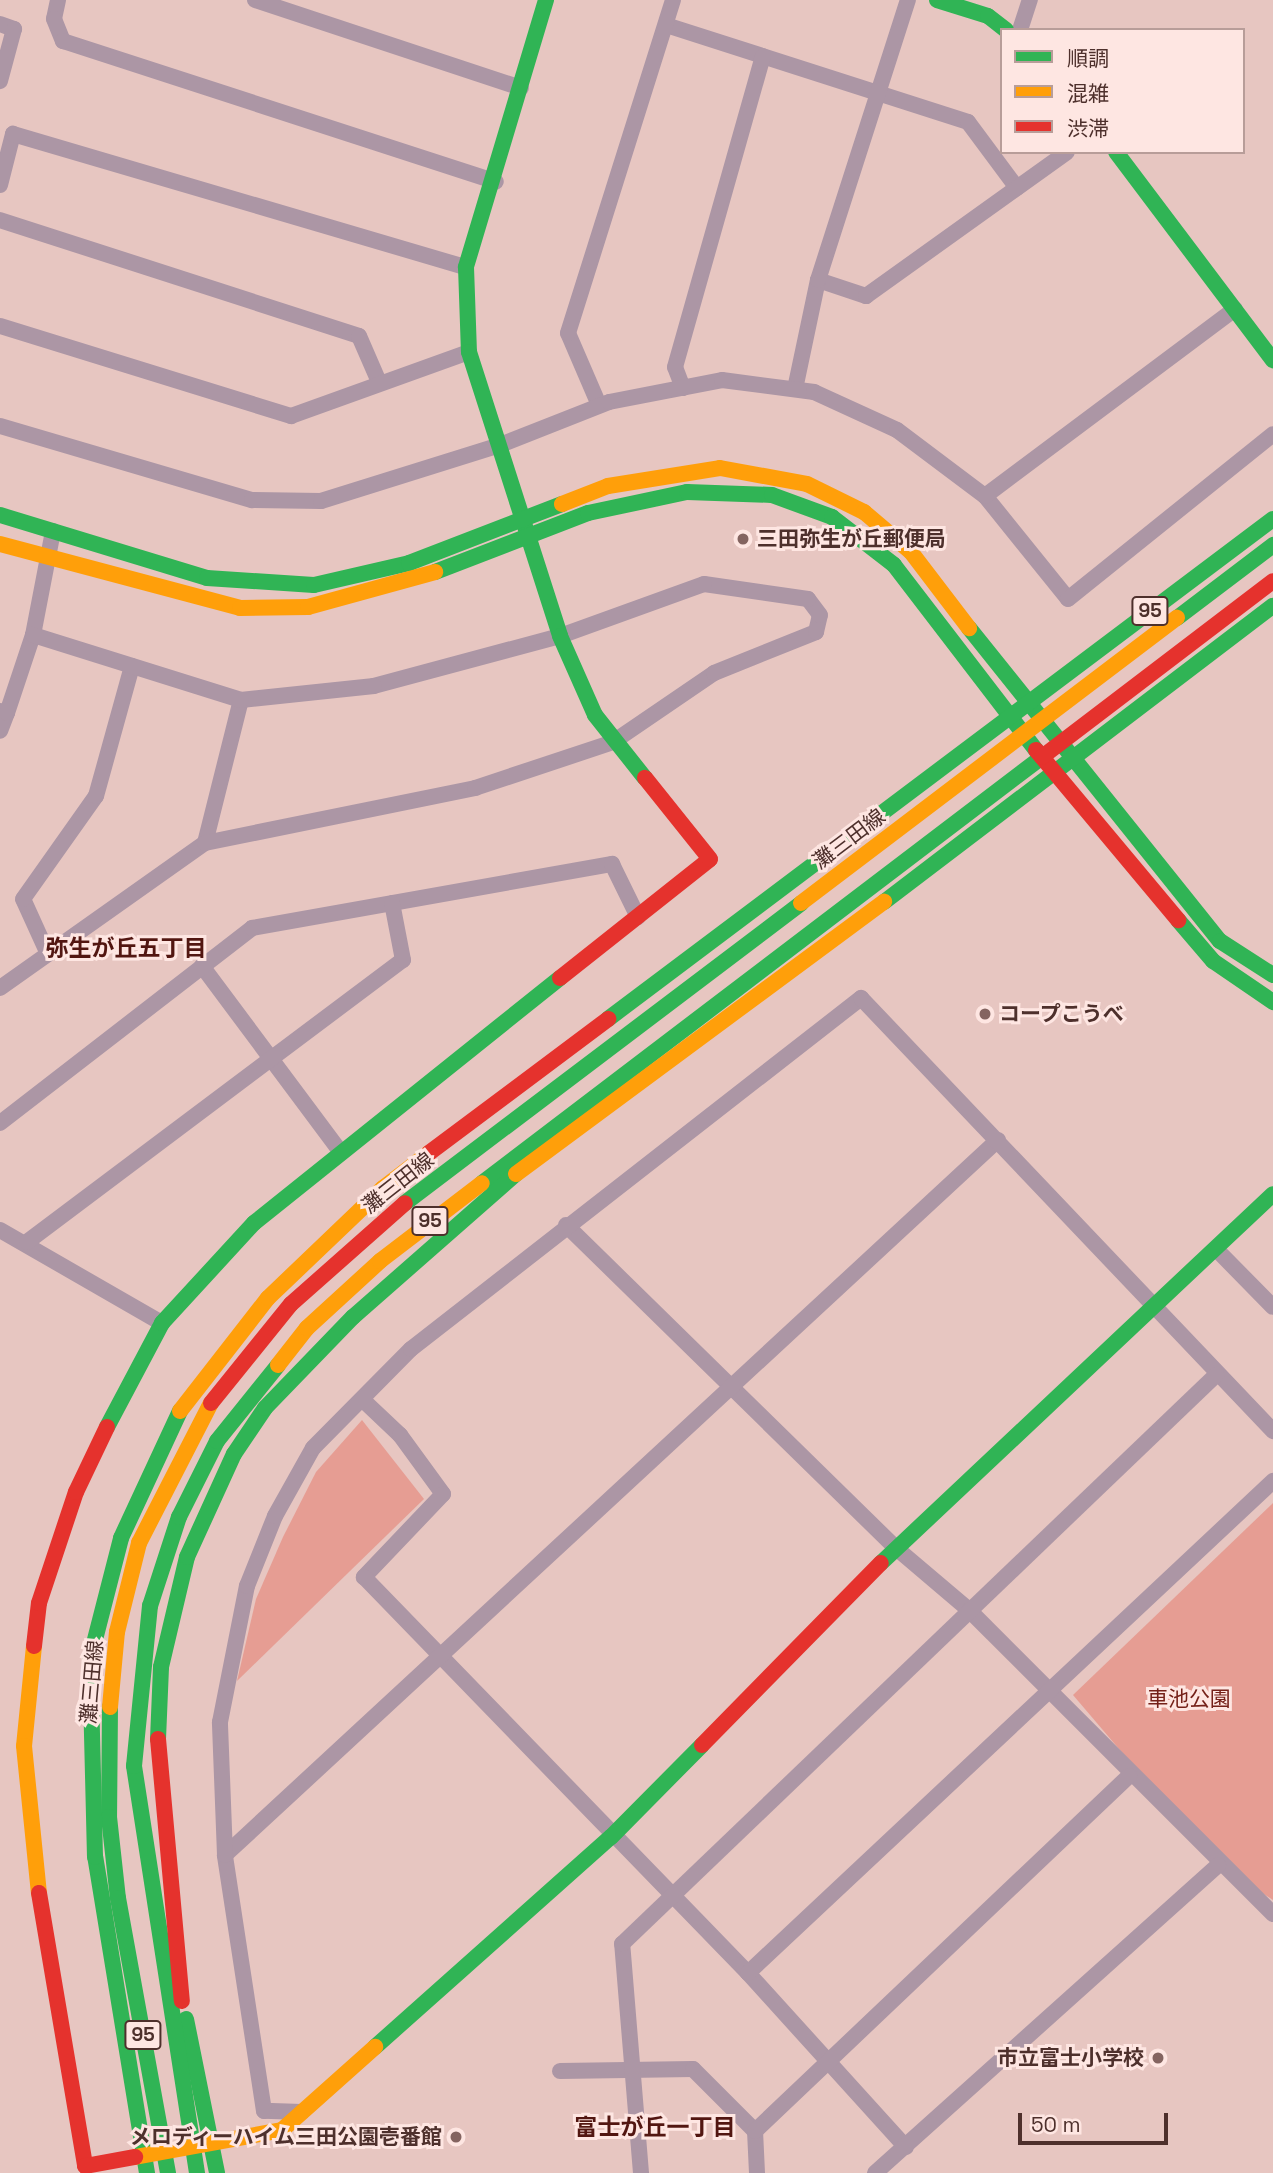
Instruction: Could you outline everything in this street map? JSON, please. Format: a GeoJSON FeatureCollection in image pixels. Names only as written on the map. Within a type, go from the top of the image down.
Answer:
{"type":"FeatureCollection","features":[{"type":"Feature","properties":{"kind":"main road"},"geometry":{"type":"LineString","coordinates":[[546,0],[496,182],[466,267],[469,352],[560,636],[613,742],[710,859],[340,1151],[254,1223],[162,1323],[76,1492],[39,1603],[24,1745],[40,1906],[85,2166],[282,2130],[611,1837],[896,1548],[1158,1306],[1273,1194]]}},
{"type":"Feature","properties":{"kind":"main road"},"geometry":{"type":"LineString","coordinates":[[937,0],[988,16],[1003,28]]}},
{"type":"Feature","properties":{"kind":"main road"},"geometry":{"type":"LineString","coordinates":[[1118,154],[1273,360]]}},
{"type":"Feature","properties":{"kind":"main road"},"geometry":{"type":"LineString","coordinates":[[0,515],[207,578],[314,585],[409,563],[522,517],[664,474],[720,468],[807,484],[864,512],[911,552],[1071,764],[1220,941],[1273,975]]}},
{"type":"Feature","properties":{"kind":"main road"},"geometry":{"type":"LineString","coordinates":[[0,544],[240,608],[308,607],[396,587],[529,539],[588,513],[687,492],[772,495],[832,517],[894,565],[1056,775],[1213,961],[1273,1002]]}},
{"type":"Feature","properties":{"kind":"main road","name":"95"},"geometry":{"type":"LineString","coordinates":[[147,2173],[95,1857],[90,1659],[103,1590],[150,1466],[221,1352],[268,1298],[383,1188],[560,1060],[1011,715],[1273,519]]}},
{"type":"Feature","properties":{"kind":"main road","name":"灘三田線"},"geometry":{"type":"LineString","coordinates":[[168,2173],[118,1898],[109,1817],[108,1723],[117,1632],[139,1543],[172,1468],[240,1361],[291,1304],[395,1211],[1273,545]]}},
{"type":"Feature","properties":{"kind":"main road","name":"95"},"geometry":{"type":"LineString","coordinates":[[197,2173],[141,1841],[134,1766],[137,1691],[150,1606],[179,1517],[217,1441],[254,1389],[380,1261],[1273,581]]}},
{"type":"Feature","properties":{"kind":"main road","name":"95"},"geometry":{"type":"LineString","coordinates":[[380,1261],[516,1174],[1071,764],[1273,606]]}},
{"type":"Feature","properties":{"kind":"main road","name":"95"},"geometry":{"type":"LineString","coordinates":[[395,1211],[560,1060]]}},
{"type":"Feature","properties":{"kind":"main road","name":"95"},"geometry":{"type":"LineString","coordinates":[[183,2001],[156,1771],[161,1667],[187,1557],[234,1454],[265,1408],[353,1317],[516,1174]]}},
{"type":"Feature","properties":{"kind":"main road","name":"95"},"geometry":{"type":"LineString","coordinates":[[141,1841],[183,2001],[217,2173]]}},
{"type":"Feature","properties":{"kind":"main road","name":"95"},"geometry":{"type":"LineString","coordinates":[[118,1898],[131,2082]]}},
{"type":"Feature","properties":{"kind":"street"},"geometry":{"type":"LineString","coordinates":[[58,0],[54,19],[63,41],[496,182]]}},
{"type":"Feature","properties":{"kind":"street"},"geometry":{"type":"LineString","coordinates":[[255,0],[521,88]]}},
{"type":"Feature","properties":{"kind":"street"},"geometry":{"type":"LineString","coordinates":[[599,405],[568,333],[673,0]]}},
{"type":"Feature","properties":{"kind":"street"},"geometry":{"type":"LineString","coordinates":[[794,389],[818,280],[908,0]]}},
{"type":"Feature","properties":{"kind":"street"},"geometry":{"type":"LineString","coordinates":[[1021,28],[1030,0]]}},
{"type":"Feature","properties":{"kind":"street"},"geometry":{"type":"LineString","coordinates":[[0,24],[14,29],[0,81]]}},
{"type":"Feature","properties":{"kind":"street"},"geometry":{"type":"LineString","coordinates":[[666,25],[763,57],[879,90],[968,122],[1017,188]]}},
{"type":"Feature","properties":{"kind":"street"},"geometry":{"type":"LineString","coordinates":[[683,388],[676,367],[763,57]]}},
{"type":"Feature","properties":{"kind":"street"},"geometry":{"type":"LineString","coordinates":[[0,185],[13,134],[466,267]]}},
{"type":"Feature","properties":{"kind":"street"},"geometry":{"type":"LineString","coordinates":[[818,280],[866,296],[1064,154]]}},
{"type":"Feature","properties":{"kind":"street"},"geometry":{"type":"LineString","coordinates":[[0,220],[359,336],[379,382]]}},
{"type":"Feature","properties":{"kind":"street"},"geometry":{"type":"LineString","coordinates":[[985,496],[1235,309]]}},
{"type":"Feature","properties":{"kind":"street"},"geometry":{"type":"LineString","coordinates":[[0,326],[291,416],[379,382],[469,352]]}},
{"type":"Feature","properties":{"kind":"street"},"geometry":{"type":"LineString","coordinates":[[0,426],[252,500],[321,501],[500,445],[599,405],[722,380],[814,392],[897,430],[985,496],[1068,598],[1273,434]]}},
{"type":"Feature","properties":{"kind":"street"},"geometry":{"type":"LineString","coordinates":[[0,731],[3,712],[33,635],[53,531]]}},
{"type":"Feature","properties":{"kind":"street"},"geometry":{"type":"LineString","coordinates":[[0,988],[205,843],[475,788],[613,742],[713,673],[817,632],[820,615],[808,599],[704,584],[560,636],[374,686],[241,700],[33,635]]}},
{"type":"Feature","properties":{"kind":"street"},"geometry":{"type":"LineString","coordinates":[[48,954],[23,899],[96,796],[132,666]]}},
{"type":"Feature","properties":{"kind":"street"},"geometry":{"type":"LineString","coordinates":[[205,843],[241,700]]}},
{"type":"Feature","properties":{"kind":"street"},"geometry":{"type":"LineString","coordinates":[[0,1123],[252,928],[612,864],[638,917]]}},
{"type":"Feature","properties":{"kind":"street"},"geometry":{"type":"LineString","coordinates":[[27,1242],[403,960],[392,903]]}},
{"type":"Feature","properties":{"kind":"street"},"geometry":{"type":"LineString","coordinates":[[202,966],[272,1056],[340,1151]]}},
{"type":"Feature","properties":{"kind":"street"},"geometry":{"type":"LineString","coordinates":[[302,2112],[264,2112],[226,1855],[220,1722],[247,1586],[275,1516],[313,1448],[364,1401],[411,1349],[566,1225],[861,998],[1158,1306],[1216,1375],[1273,1431]]}},
{"type":"Feature","properties":{"kind":"street"},"geometry":{"type":"LineString","coordinates":[[226,1855],[998,1140]]}},
{"type":"Feature","properties":{"kind":"street"},"geometry":{"type":"LineString","coordinates":[[566,1225],[896,1548],[970,1609],[1129,1776],[1218,1865],[1273,1914]]}},
{"type":"Feature","properties":{"kind":"street"},"geometry":{"type":"LineString","coordinates":[[0,1230],[27,1242],[162,1323]]}},
{"type":"Feature","properties":{"kind":"street"},"geometry":{"type":"LineString","coordinates":[[1216,1249],[1273,1307]]}},
{"type":"Feature","properties":{"kind":"street"},"geometry":{"type":"LineString","coordinates":[[641,2173],[622,1944],[668,1896],[1216,1375]]}},
{"type":"Feature","properties":{"kind":"street"},"geometry":{"type":"LineString","coordinates":[[364,1401],[400,1435],[443,1494],[364,1577],[668,1896],[748,1973],[906,2147]]}},
{"type":"Feature","properties":{"kind":"street"},"geometry":{"type":"LineString","coordinates":[[748,1973],[1273,1481]]}},
{"type":"Feature","properties":{"kind":"street"},"geometry":{"type":"LineString","coordinates":[[755,2131],[825,2060],[1129,1776]]}},
{"type":"Feature","properties":{"kind":"street"},"geometry":{"type":"LineString","coordinates":[[875,2173],[1218,1865]]}},
{"type":"Feature","properties":{"kind":"street"},"geometry":{"type":"LineString","coordinates":[[561,2071],[693,2069],[755,2131],[757,2173]]}},
{"type":"Feature","properties":{"kind":"green space"},"geometry":{"type":"Polygon","coordinates":[[[362,1420],[424,1499],[237,1681],[256,1599],[283,1537],[316,1472],[362,1420]]]}},
{"type":"Feature","properties":{"kind":"green space","name":"車池公園"},"geometry":{"type":"Polygon","coordinates":[[[1273,1503],[1273,1900],[1218,1865],[1073,1695],[1273,1503]]]}},
{"type":"Feature","properties":{"kind":"traffic: fast"},"geometry":{"type":"LineString","coordinates":[[546,0],[466,267],[469,352],[560,636],[595,715],[645,778]]}},
{"type":"Feature","properties":{"kind":"traffic: fast"},"geometry":{"type":"LineString","coordinates":[[937,0],[988,16],[1003,28]]}},
{"type":"Feature","properties":{"kind":"traffic: fast"},"geometry":{"type":"LineString","coordinates":[[1118,154],[1273,360]]}},
{"type":"Feature","properties":{"kind":"traffic: fast"},"geometry":{"type":"LineString","coordinates":[[435,572],[588,513],[687,492],[772,495],[832,517],[894,565],[1036,750]]}},
{"type":"Feature","properties":{"kind":"traffic: fast"},"geometry":{"type":"LineString","coordinates":[[0,515],[207,578],[314,585],[409,563],[562,504]]}},
{"type":"Feature","properties":{"kind":"traffic: fast"},"geometry":{"type":"LineString","coordinates":[[608,1019],[1273,519]]}},
{"type":"Feature","properties":{"kind":"traffic: fast"},"geometry":{"type":"LineString","coordinates":[[1177,618],[1273,545]]}},
{"type":"Feature","properties":{"kind":"traffic: fast"},"geometry":{"type":"LineString","coordinates":[[884,902],[1273,606]]}},
{"type":"Feature","properties":{"kind":"traffic: fast"},"geometry":{"type":"LineString","coordinates":[[969,628],[1220,941],[1273,975]]}},
{"type":"Feature","properties":{"kind":"traffic: fast"},"geometry":{"type":"LineString","coordinates":[[482,1183],[1042,757]]}},
{"type":"Feature","properties":{"kind":"traffic: fast"},"geometry":{"type":"LineString","coordinates":[[405,1203],[801,903]]}},
{"type":"Feature","properties":{"kind":"traffic: fast"},"geometry":{"type":"LineString","coordinates":[[1178,920],[1213,961],[1273,1002]]}},
{"type":"Feature","properties":{"kind":"traffic: fast"},"geometry":{"type":"LineString","coordinates":[[107,1427],[162,1323],[254,1223],[560,978]]}},
{"type":"Feature","properties":{"kind":"traffic: fast"},"geometry":{"type":"LineString","coordinates":[[158,1739],[161,1667],[187,1557],[234,1454],[265,1408],[353,1317],[516,1174]]}},
{"type":"Feature","properties":{"kind":"traffic: fast"},"geometry":{"type":"LineString","coordinates":[[881,1563],[1273,1194]]}},
{"type":"Feature","properties":{"kind":"traffic: fast"},"geometry":{"type":"LineString","coordinates":[[197,2173],[134,1766],[150,1606],[179,1517],[217,1441],[278,1365]]}},
{"type":"Feature","properties":{"kind":"traffic: fast"},"geometry":{"type":"LineString","coordinates":[[147,2173],[95,1857],[90,1659],[121,1538],[180,1411]]}},
{"type":"Feature","properties":{"kind":"traffic: fast"},"geometry":{"type":"LineString","coordinates":[[110,1707],[109,1817],[118,1898],[168,2173]]}},
{"type":"Feature","properties":{"kind":"traffic: fast"},"geometry":{"type":"LineString","coordinates":[[375,2047],[611,1837],[702,1745]]}},
{"type":"Feature","properties":{"kind":"traffic: fast"},"geometry":{"type":"LineString","coordinates":[[186,2019],[217,2173]]}},
{"type":"Feature","properties":{"kind":"traffic: slow"},"geometry":{"type":"LineString","coordinates":[[562,504],[608,486],[720,468],[807,484],[864,512],[911,552],[969,628]]}},
{"type":"Feature","properties":{"kind":"traffic: slow"},"geometry":{"type":"LineString","coordinates":[[0,544],[240,608],[308,607],[435,572]]}},
{"type":"Feature","properties":{"kind":"traffic: slow"},"geometry":{"type":"LineString","coordinates":[[801,903],[1177,618]]}},
{"type":"Feature","properties":{"kind":"traffic: slow"},"geometry":{"type":"LineString","coordinates":[[516,1174],[884,902]]}},
{"type":"Feature","properties":{"kind":"traffic: slow"},"geometry":{"type":"LineString","coordinates":[[180,1411],[268,1298],[383,1188],[429,1153]]}},
{"type":"Feature","properties":{"kind":"traffic: slow"},"geometry":{"type":"LineString","coordinates":[[278,1365],[307,1328],[380,1261],[482,1183]]}},
{"type":"Feature","properties":{"kind":"traffic: slow"},"geometry":{"type":"LineString","coordinates":[[110,1707],[117,1632],[139,1543],[211,1403]]}},
{"type":"Feature","properties":{"kind":"traffic: slow"},"geometry":{"type":"LineString","coordinates":[[34,1646],[24,1746],[39,1893]]}},
{"type":"Feature","properties":{"kind":"traffic: slow"},"geometry":{"type":"LineString","coordinates":[[135,2157],[282,2130],[375,2047]]}},
{"type":"Feature","properties":{"kind":"traffic: jam"},"geometry":{"type":"LineString","coordinates":[[1042,757],[1273,581]]}},
{"type":"Feature","properties":{"kind":"traffic: jam"},"geometry":{"type":"LineString","coordinates":[[1036,750],[1178,920]]}},
{"type":"Feature","properties":{"kind":"traffic: jam"},"geometry":{"type":"LineString","coordinates":[[560,978],[710,859],[645,778]]}},
{"type":"Feature","properties":{"kind":"traffic: jam"},"geometry":{"type":"LineString","coordinates":[[429,1153],[608,1019]]}},
{"type":"Feature","properties":{"kind":"traffic: jam"},"geometry":{"type":"LineString","coordinates":[[211,1403],[291,1304],[405,1203]]}},
{"type":"Feature","properties":{"kind":"traffic: jam"},"geometry":{"type":"LineString","coordinates":[[34,1646],[39,1603],[76,1492],[107,1427]]}},
{"type":"Feature","properties":{"kind":"traffic: jam"},"geometry":{"type":"LineString","coordinates":[[702,1745],[881,1563]]}},
{"type":"Feature","properties":{"kind":"traffic: jam"},"geometry":{"type":"LineString","coordinates":[[158,1739],[182,2001]]}},
{"type":"Feature","properties":{"kind":"traffic: jam"},"geometry":{"type":"LineString","coordinates":[[39,1893],[85,2166],[135,2157]]}},
{"type":"Feature","properties":{"kind":"place","name":"三田弥生が丘郵便局"},"geometry":{"type":"Point","coordinates":[743,539]}},
{"type":"Feature","properties":{"kind":"place","name":"コープこうべ"},"geometry":{"type":"Point","coordinates":[985,1014]}},
{"type":"Feature","properties":{"kind":"place","name":"市立富士小学校"},"geometry":{"type":"Point","coordinates":[1158,2058]}},
{"type":"Feature","properties":{"kind":"place","name":"メロディーハイム三田公園壱番館"},"geometry":{"type":"Point","coordinates":[456,2137]}},
{"type":"Feature","properties":{"kind":"district","name":"弥生が丘五丁目"},"geometry":{"type":"Point","coordinates":[126,948]}},
{"type":"Feature","properties":{"kind":"district","name":"富士が丘一丁目"},"geometry":{"type":"Point","coordinates":[655,2127]}}]}
